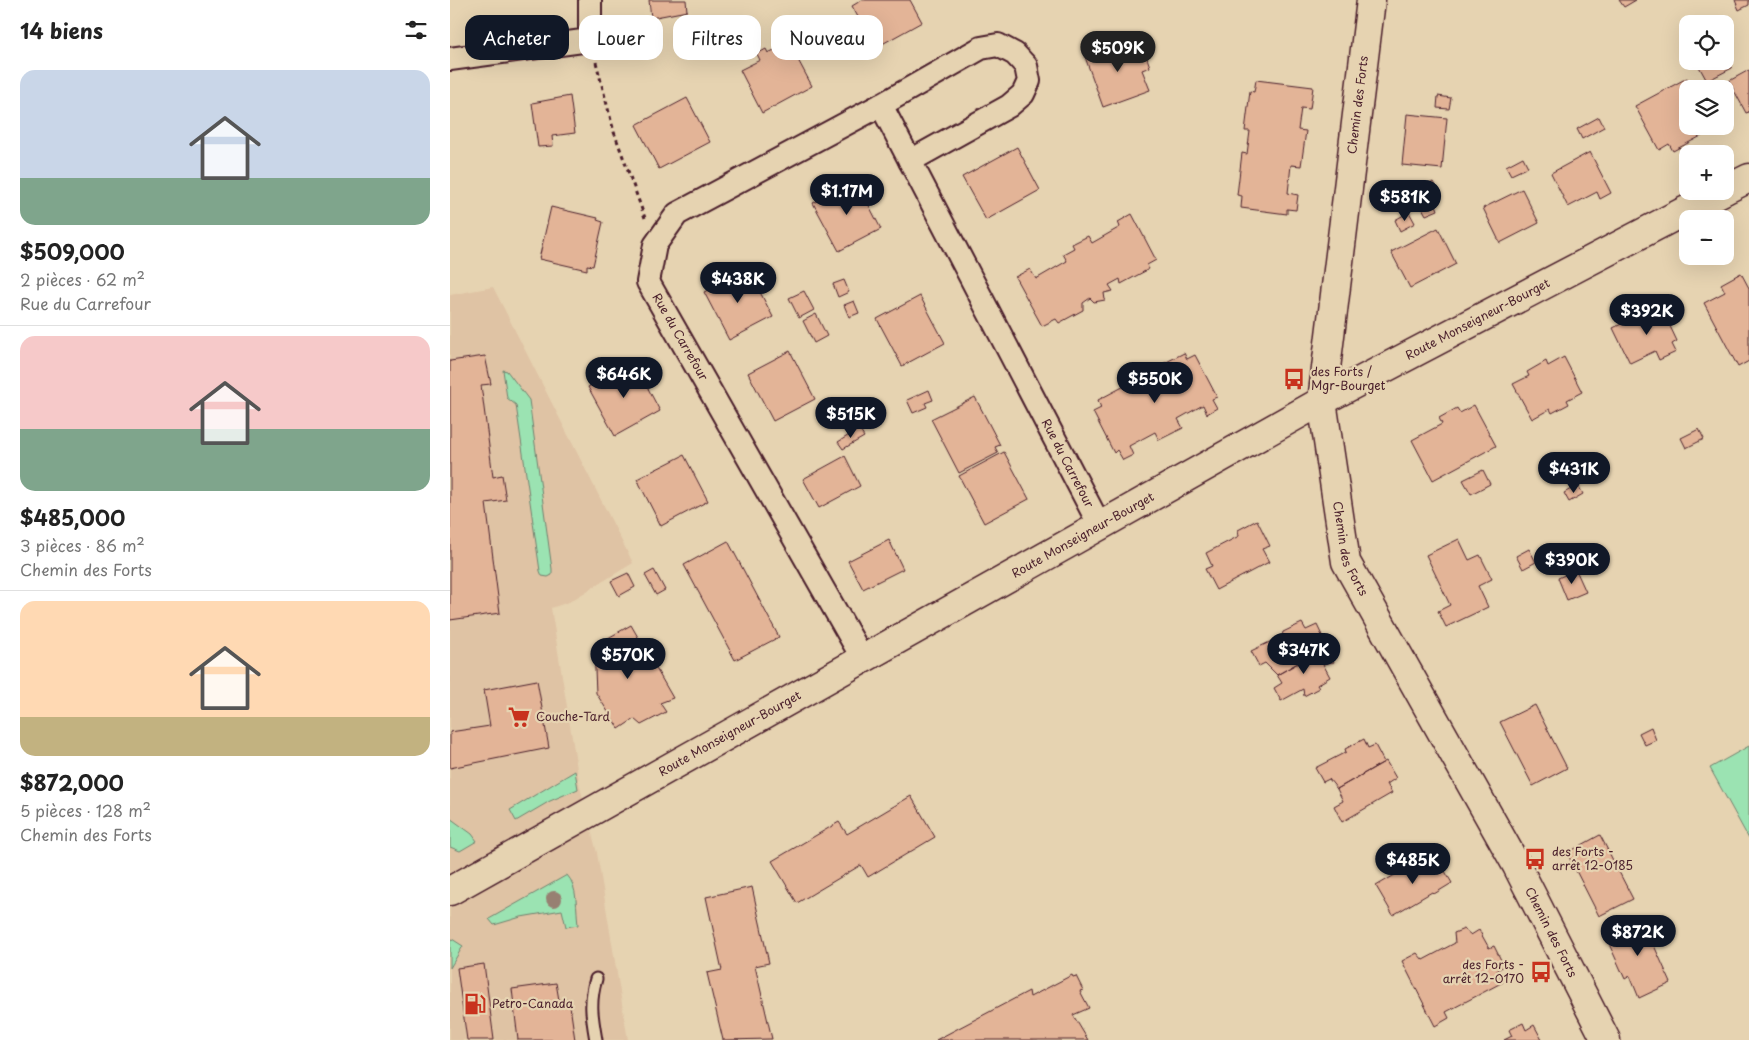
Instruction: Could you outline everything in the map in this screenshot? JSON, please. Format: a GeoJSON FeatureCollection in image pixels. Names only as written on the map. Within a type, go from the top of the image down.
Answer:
{"type":"FeatureCollection","features":[{"type":"Feature","properties":{"kind":"street"},"geometry":{"type":"LineString","coordinates":[[590,0],[590,15]]}},
{"type":"Feature","properties":{"kind":"street","name":"Chemin des Forts"},"geometry":{"type":"LineString","coordinates":[[1371,0],[1322,401],[1346,562],[1517,866],[1606,1040]]}},
{"type":"Feature","properties":{"kind":"street"},"geometry":{"type":"LineString","coordinates":[[450,60],[579,42]]}},
{"type":"Feature","properties":{"kind":"street","name":"Rue du Carrefour"},"geometry":{"type":"LineString","coordinates":[[863,659],[648,282],[654,245],[678,214],[981,48],[998,45],[1015,54],[1026,66],[1029,81],[1023,94],[1009,106],[910,161]]}},
{"type":"Feature","properties":{"kind":"street","name":"Rue du Carrefour"},"geometry":{"type":"LineString","coordinates":[[880,105],[1100,526]]}},
{"type":"Feature","properties":{"kind":"street","name":"Route Monseigneur-Bourget"},"geometry":{"type":"LineString","coordinates":[[1734,186],[1749,178]]}},
{"type":"Feature","properties":{"kind":"street","name":"Route Monseigneur-Bourget"},"geometry":{"type":"LineString","coordinates":[[450,891],[1322,401],[1707,200]]}},
{"type":"Feature","properties":{"kind":"lane"},"geometry":{"type":"LineString","coordinates":[[596,979],[590,1005],[596,1040]]}},
{"type":"Feature","properties":{"kind":"path"},"geometry":{"type":"LineString","coordinates":[[595,60],[614,132],[654,245]]}},
{"type":"Feature","properties":{"kind":"shaded area"},"geometry":{"type":"Polygon","coordinates":[[[493,287],[633,563],[569,602],[551,608],[580,787],[597,853],[628,1040],[450,1040],[450,295],[493,287]]]}},
{"type":"Feature","properties":{"kind":"green space"},"geometry":{"type":"Polygon","coordinates":[[[503,370],[507,371],[529,400],[552,569],[552,575],[548,577],[542,576],[540,571],[516,405],[507,398],[503,370]]]}},
{"type":"Feature","properties":{"kind":"green space"},"geometry":{"type":"Polygon","coordinates":[[[1749,746],[1749,839],[1710,768],[1749,746]]]}},
{"type":"Feature","properties":{"kind":"green space"},"geometry":{"type":"Polygon","coordinates":[[[575,771],[578,789],[550,801],[516,821],[510,810],[575,771]]]}},
{"type":"Feature","properties":{"kind":"green space"},"geometry":{"type":"Polygon","coordinates":[[[450,818],[472,834],[477,841],[460,851],[450,847],[450,818]]]}},
{"type":"Feature","properties":{"kind":"green space"},"geometry":{"type":"Polygon","coordinates":[[[567,875],[575,892],[578,925],[566,927],[562,910],[521,917],[494,925],[489,919],[567,875]]]}},
{"type":"Feature","properties":{"kind":"green space"},"geometry":{"type":"Polygon","coordinates":[[[452,939],[463,946],[450,968],[450,940],[452,939]]]}},
{"type":"Feature","properties":{"kind":"building"},"geometry":{"type":"Polygon","coordinates":[[[649,0],[686,0],[687,11],[663,16],[651,15],[649,0]]]}},
{"type":"Feature","properties":{"kind":"building"},"geometry":{"type":"Polygon","coordinates":[[[862,0],[910,0],[922,22],[883,44],[883,15],[857,15],[852,6],[862,0]]]}},
{"type":"Feature","properties":{"kind":"building"},"geometry":{"type":"Polygon","coordinates":[[[1619,0],[1636,0],[1624,7],[1619,0]]]}},
{"type":"Feature","properties":{"kind":"building"},"geometry":{"type":"Polygon","coordinates":[[[1735,0],[1749,0],[1749,5],[1739,10],[1735,0]]]}},
{"type":"Feature","properties":{"kind":"building"},"geometry":{"type":"Polygon","coordinates":[[[1131,39],[1137,56],[1146,55],[1150,67],[1142,70],[1150,90],[1103,107],[1085,57],[1131,39]]]}},
{"type":"Feature","properties":{"kind":"building"},"geometry":{"type":"Polygon","coordinates":[[[766,49],[768,53],[771,52],[771,60],[798,60],[812,86],[762,113],[740,70],[761,60],[761,52],[766,49]]]}},
{"type":"Feature","properties":{"kind":"building"},"geometry":{"type":"Polygon","coordinates":[[[1701,70],[1728,70],[1709,80],[1706,80],[1701,70]]]}},
{"type":"Feature","properties":{"kind":"building"},"geometry":{"type":"Polygon","coordinates":[[[1749,70],[1749,112],[1746,113],[1734,90],[1734,80],[1731,80],[1749,70]]]}},
{"type":"Feature","properties":{"kind":"building"},"geometry":{"type":"Polygon","coordinates":[[[1256,80],[1313,87],[1310,109],[1301,108],[1298,130],[1306,131],[1301,166],[1291,165],[1288,193],[1298,195],[1296,210],[1287,209],[1287,214],[1241,208],[1242,196],[1237,195],[1242,153],[1247,154],[1250,131],[1245,131],[1250,91],[1254,92],[1256,80]]]}},
{"type":"Feature","properties":{"kind":"building"},"geometry":{"type":"Polygon","coordinates":[[[1679,82],[1679,135],[1703,135],[1684,145],[1679,145],[1679,148],[1673,151],[1669,144],[1659,150],[1635,106],[1679,82]]]}},
{"type":"Feature","properties":{"kind":"building"},"geometry":{"type":"Polygon","coordinates":[[[570,96],[575,133],[552,136],[553,146],[538,147],[532,103],[570,96]]]}},
{"type":"Feature","properties":{"kind":"building"},"geometry":{"type":"Polygon","coordinates":[[[1438,96],[1451,98],[1449,109],[1437,108],[1438,96]]]}},
{"type":"Feature","properties":{"kind":"building"},"geometry":{"type":"Polygon","coordinates":[[[687,98],[710,142],[659,169],[636,125],[687,98]]]}},
{"type":"Feature","properties":{"kind":"building"},"geometry":{"type":"Polygon","coordinates":[[[1407,114],[1447,118],[1442,169],[1402,165],[1407,114]]]}},
{"type":"Feature","properties":{"kind":"building"},"geometry":{"type":"Polygon","coordinates":[[[1599,117],[1604,127],[1582,139],[1577,129],[1599,117]]]}},
{"type":"Feature","properties":{"kind":"building"},"geometry":{"type":"Polygon","coordinates":[[[1017,147],[1040,190],[986,220],[962,177],[1017,147]]]}},
{"type":"Feature","properties":{"kind":"building"},"geometry":{"type":"Polygon","coordinates":[[[1590,152],[1611,193],[1600,199],[1597,192],[1568,207],[1551,173],[1590,152]]]}},
{"type":"Feature","properties":{"kind":"building"},"geometry":{"type":"Polygon","coordinates":[[[1523,157],[1528,167],[1511,175],[1506,166],[1523,157]]]}},
{"type":"Feature","properties":{"kind":"building"},"geometry":{"type":"Polygon","coordinates":[[[856,180],[881,229],[839,251],[813,203],[856,180]]]}},
{"type":"Feature","properties":{"kind":"building"},"geometry":{"type":"Polygon","coordinates":[[[1433,182],[1438,192],[1418,203],[1412,193],[1433,182]]]}},
{"type":"Feature","properties":{"kind":"building"},"geometry":{"type":"Polygon","coordinates":[[[1522,189],[1539,223],[1500,243],[1483,208],[1522,189]]]}},
{"type":"Feature","properties":{"kind":"building"},"geometry":{"type":"Polygon","coordinates":[[[1434,200],[1438,210],[1426,215],[1421,206],[1434,200]]]}},
{"type":"Feature","properties":{"kind":"building"},"geometry":{"type":"Polygon","coordinates":[[[551,207],[598,218],[597,220],[603,222],[593,266],[587,265],[587,270],[539,259],[551,207]]]}},
{"type":"Feature","properties":{"kind":"building"},"geometry":{"type":"Polygon","coordinates":[[[1409,212],[1415,223],[1400,231],[1395,220],[1409,212]]]}},
{"type":"Feature","properties":{"kind":"building"},"geometry":{"type":"Polygon","coordinates":[[[1132,214],[1156,260],[1147,265],[1149,269],[1121,284],[1120,279],[1109,285],[1113,291],[1104,293],[1105,300],[1094,302],[1090,298],[1083,303],[1083,310],[1059,323],[1056,319],[1042,326],[1015,277],[1030,269],[1036,279],[1067,261],[1063,254],[1074,248],[1072,244],[1088,236],[1092,243],[1120,227],[1118,222],[1132,214]]]}},
{"type":"Feature","properties":{"kind":"building"},"geometry":{"type":"Polygon","coordinates":[[[1438,228],[1456,264],[1410,288],[1391,252],[1438,228]]]}},
{"type":"Feature","properties":{"kind":"building"},"geometry":{"type":"Polygon","coordinates":[[[748,269],[773,317],[729,340],[704,292],[748,269]]]}},
{"type":"Feature","properties":{"kind":"building"},"geometry":{"type":"Polygon","coordinates":[[[1741,273],[1749,288],[1749,361],[1738,367],[1704,303],[1725,292],[1721,284],[1741,273]]]}},
{"type":"Feature","properties":{"kind":"building"},"geometry":{"type":"Polygon","coordinates":[[[844,280],[849,292],[838,297],[833,284],[844,280]]]}},
{"type":"Feature","properties":{"kind":"building"},"geometry":{"type":"Polygon","coordinates":[[[804,291],[814,310],[799,318],[789,298],[804,291]]]}},
{"type":"Feature","properties":{"kind":"building"},"geometry":{"type":"Polygon","coordinates":[[[920,296],[945,343],[902,366],[877,319],[920,296]]]}},
{"type":"Feature","properties":{"kind":"building"},"geometry":{"type":"Polygon","coordinates":[[[854,301],[859,313],[849,317],[844,305],[854,301]]]}},
{"type":"Feature","properties":{"kind":"building"},"geometry":{"type":"Polygon","coordinates":[[[1660,305],[1677,341],[1672,344],[1676,352],[1659,360],[1655,351],[1630,363],[1613,328],[1660,305]]]}},
{"type":"Feature","properties":{"kind":"building"},"geometry":{"type":"Polygon","coordinates":[[[816,314],[827,336],[814,343],[803,321],[816,314]]]}},
{"type":"Feature","properties":{"kind":"building"},"geometry":{"type":"Polygon","coordinates":[[[790,351],[815,399],[773,421],[748,373],[790,351]]]}},
{"type":"Feature","properties":{"kind":"building"},"geometry":{"type":"Polygon","coordinates":[[[1184,353],[1187,359],[1195,355],[1217,397],[1212,399],[1217,408],[1207,414],[1203,405],[1178,419],[1183,428],[1159,440],[1155,432],[1129,446],[1133,455],[1123,460],[1117,450],[1114,453],[1093,412],[1101,408],[1098,400],[1136,380],[1139,387],[1154,379],[1149,371],[1184,353]]]}},
{"type":"Feature","properties":{"kind":"building"},"geometry":{"type":"Polygon","coordinates":[[[485,356],[491,384],[481,385],[493,477],[502,475],[506,500],[486,503],[500,613],[450,620],[450,361],[485,356]]]}},
{"type":"Feature","properties":{"kind":"building"},"geometry":{"type":"Polygon","coordinates":[[[1564,357],[1582,392],[1567,400],[1569,404],[1552,413],[1550,409],[1532,419],[1513,384],[1529,376],[1527,372],[1546,361],[1548,366],[1564,357]]]}},
{"type":"Feature","properties":{"kind":"building"},"geometry":{"type":"Polygon","coordinates":[[[634,362],[660,411],[615,436],[588,387],[634,362]]]}},
{"type":"Feature","properties":{"kind":"building"},"geometry":{"type":"Polygon","coordinates":[[[929,390],[933,400],[925,403],[927,407],[913,413],[907,400],[929,390]]]}},
{"type":"Feature","properties":{"kind":"building"},"geometry":{"type":"Polygon","coordinates":[[[975,397],[1000,445],[995,447],[998,453],[959,473],[931,419],[975,397]]]}},
{"type":"Feature","properties":{"kind":"building"},"geometry":{"type":"Polygon","coordinates":[[[1474,405],[1496,446],[1433,480],[1412,440],[1442,424],[1439,418],[1457,408],[1460,413],[1474,405]]]}},
{"type":"Feature","properties":{"kind":"building"},"geometry":{"type":"Polygon","coordinates":[[[859,429],[864,437],[843,449],[838,442],[859,429]]]}},
{"type":"Feature","properties":{"kind":"building"},"geometry":{"type":"Polygon","coordinates":[[[1699,429],[1704,439],[1686,448],[1681,438],[1699,429]]]}},
{"type":"Feature","properties":{"kind":"building"},"geometry":{"type":"Polygon","coordinates":[[[1004,452],[1029,499],[984,523],[959,476],[1004,452]]]}},
{"type":"Feature","properties":{"kind":"building"},"geometry":{"type":"Polygon","coordinates":[[[684,455],[708,501],[661,526],[637,479],[684,455]]]}},
{"type":"Feature","properties":{"kind":"building"},"geometry":{"type":"Polygon","coordinates":[[[845,456],[860,486],[819,508],[803,479],[845,456]]]}},
{"type":"Feature","properties":{"kind":"building"},"geometry":{"type":"Polygon","coordinates":[[[1483,470],[1490,484],[1471,494],[1463,480],[1483,470]]]}},
{"type":"Feature","properties":{"kind":"building"},"geometry":{"type":"Polygon","coordinates":[[[1578,485],[1583,494],[1569,502],[1564,493],[1578,485]]]}},
{"type":"Feature","properties":{"kind":"building"},"geometry":{"type":"Polygon","coordinates":[[[1257,520],[1270,546],[1262,549],[1269,562],[1216,590],[1205,569],[1212,566],[1206,553],[1239,536],[1238,530],[1257,520]]]}},
{"type":"Feature","properties":{"kind":"building"},"geometry":{"type":"Polygon","coordinates":[[[1459,539],[1469,560],[1480,555],[1492,579],[1478,586],[1488,607],[1446,627],[1438,611],[1450,605],[1426,555],[1459,539]]]}},
{"type":"Feature","properties":{"kind":"building"},"geometry":{"type":"Polygon","coordinates":[[[889,540],[903,569],[863,589],[848,561],[889,540]]]}},
{"type":"Feature","properties":{"kind":"building"},"geometry":{"type":"Polygon","coordinates":[[[728,541],[779,637],[735,660],[684,565],[728,541]]]}},
{"type":"Feature","properties":{"kind":"building"},"geometry":{"type":"Polygon","coordinates":[[[1529,549],[1536,562],[1523,569],[1516,556],[1529,549]]]}},
{"type":"Feature","properties":{"kind":"building"},"geometry":{"type":"Polygon","coordinates":[[[654,570],[665,590],[656,595],[645,575],[654,570]]]}},
{"type":"Feature","properties":{"kind":"building"},"geometry":{"type":"Polygon","coordinates":[[[1576,570],[1586,592],[1567,600],[1558,578],[1576,570]]]}},
{"type":"Feature","properties":{"kind":"building"},"geometry":{"type":"Polygon","coordinates":[[[628,573],[635,587],[619,596],[611,581],[628,573]]]}},
{"type":"Feature","properties":{"kind":"building"},"geometry":{"type":"Polygon","coordinates":[[[1302,623],[1306,630],[1317,625],[1327,646],[1277,675],[1265,663],[1259,666],[1251,651],[1282,636],[1283,632],[1302,623]]]}},
{"type":"Feature","properties":{"kind":"building"},"geometry":{"type":"Polygon","coordinates":[[[631,625],[673,698],[660,703],[666,712],[641,725],[634,719],[619,729],[596,693],[594,646],[631,625]]]}},
{"type":"Feature","properties":{"kind":"building"},"geometry":{"type":"Polygon","coordinates":[[[1326,647],[1334,662],[1323,664],[1330,677],[1317,685],[1319,688],[1304,696],[1303,689],[1281,701],[1274,688],[1282,683],[1277,675],[1326,647]]]}},
{"type":"Feature","properties":{"kind":"building"},"geometry":{"type":"Polygon","coordinates":[[[537,680],[549,748],[450,768],[450,732],[490,726],[484,690],[537,680]]]}},
{"type":"Feature","properties":{"kind":"building"},"geometry":{"type":"Polygon","coordinates":[[[1535,705],[1567,768],[1533,786],[1500,722],[1535,705]]]}},
{"type":"Feature","properties":{"kind":"building"},"geometry":{"type":"Polygon","coordinates":[[[1651,727],[1656,740],[1645,745],[1639,733],[1651,727]]]}},
{"type":"Feature","properties":{"kind":"building"},"geometry":{"type":"Polygon","coordinates":[[[1364,739],[1368,748],[1375,745],[1384,762],[1337,789],[1329,779],[1323,782],[1315,768],[1346,752],[1345,749],[1364,739]]]}},
{"type":"Feature","properties":{"kind":"building"},"geometry":{"type":"Polygon","coordinates":[[[1386,761],[1396,778],[1387,784],[1392,793],[1342,822],[1334,806],[1343,801],[1337,789],[1386,761]]]}},
{"type":"Feature","properties":{"kind":"building"},"geometry":{"type":"Polygon","coordinates":[[[911,796],[935,837],[868,877],[861,865],[797,903],[772,861],[839,822],[847,834],[911,796]]]}},
{"type":"Feature","properties":{"kind":"building"},"geometry":{"type":"Polygon","coordinates":[[[1600,835],[1633,899],[1599,916],[1567,853],[1600,835]]]}},
{"type":"Feature","properties":{"kind":"building"},"geometry":{"type":"Polygon","coordinates":[[[1427,856],[1433,867],[1440,863],[1452,883],[1434,894],[1432,892],[1393,915],[1376,886],[1427,856]]]}},
{"type":"Feature","properties":{"kind":"building"},"geometry":{"type":"Polygon","coordinates":[[[752,887],[769,963],[755,966],[772,1039],[723,1040],[707,973],[722,970],[706,897],[752,887]]]}},
{"type":"Feature","properties":{"kind":"building"},"geometry":{"type":"Polygon","coordinates":[[[1641,917],[1671,983],[1639,998],[1630,976],[1625,979],[1604,933],[1641,917]]]}},
{"type":"Feature","properties":{"kind":"building"},"geometry":{"type":"Polygon","coordinates":[[[1464,929],[1471,935],[1479,930],[1489,948],[1494,946],[1504,966],[1497,970],[1503,982],[1446,1012],[1449,1018],[1435,1026],[1402,961],[1417,953],[1423,960],[1455,943],[1454,933],[1464,929]]]}},
{"type":"Feature","properties":{"kind":"building","name":"Petro-Canada"},"geometry":{"type":"Polygon","coordinates":[[[484,964],[494,1040],[467,1040],[457,968],[484,964]]]}},
{"type":"Feature","properties":{"kind":"building"},"geometry":{"type":"Polygon","coordinates":[[[1072,975],[1073,977],[1076,976],[1083,990],[1080,991],[1089,1008],[1073,1015],[1088,1040],[936,1040],[1029,991],[1030,997],[1072,975]]]}},
{"type":"Feature","properties":{"kind":"building"},"geometry":{"type":"Polygon","coordinates":[[[556,983],[559,1000],[569,999],[575,1040],[518,1040],[512,989],[556,983]]]}},
{"type":"Feature","properties":{"kind":"building"},"geometry":{"type":"Polygon","coordinates":[[[1523,1023],[1526,1030],[1534,1025],[1542,1040],[1504,1040],[1512,1036],[1509,1030],[1523,1023]]]}},
{"type":"Feature","properties":{"kind":"place","name":"des Forts / Mgr-Bourget"},"geometry":{"type":"Point","coordinates":[1294,379]}},
{"type":"Feature","properties":{"kind":"place","name":"Couche-Tard"},"geometry":{"type":"Point","coordinates":[519,717]}},
{"type":"Feature","properties":{"kind":"place","name":"des Forts - arrêt 12-0185"},"geometry":{"type":"Point","coordinates":[1535,859]}},
{"type":"Feature","properties":{"kind":"place","name":"des Forts - arrêt 12-0170"},"geometry":{"type":"Point","coordinates":[1541,972]}},
{"type":"Feature","properties":{"kind":"place","name":"Petro-Canada"},"geometry":{"type":"Point","coordinates":[475,1004]}}]}
